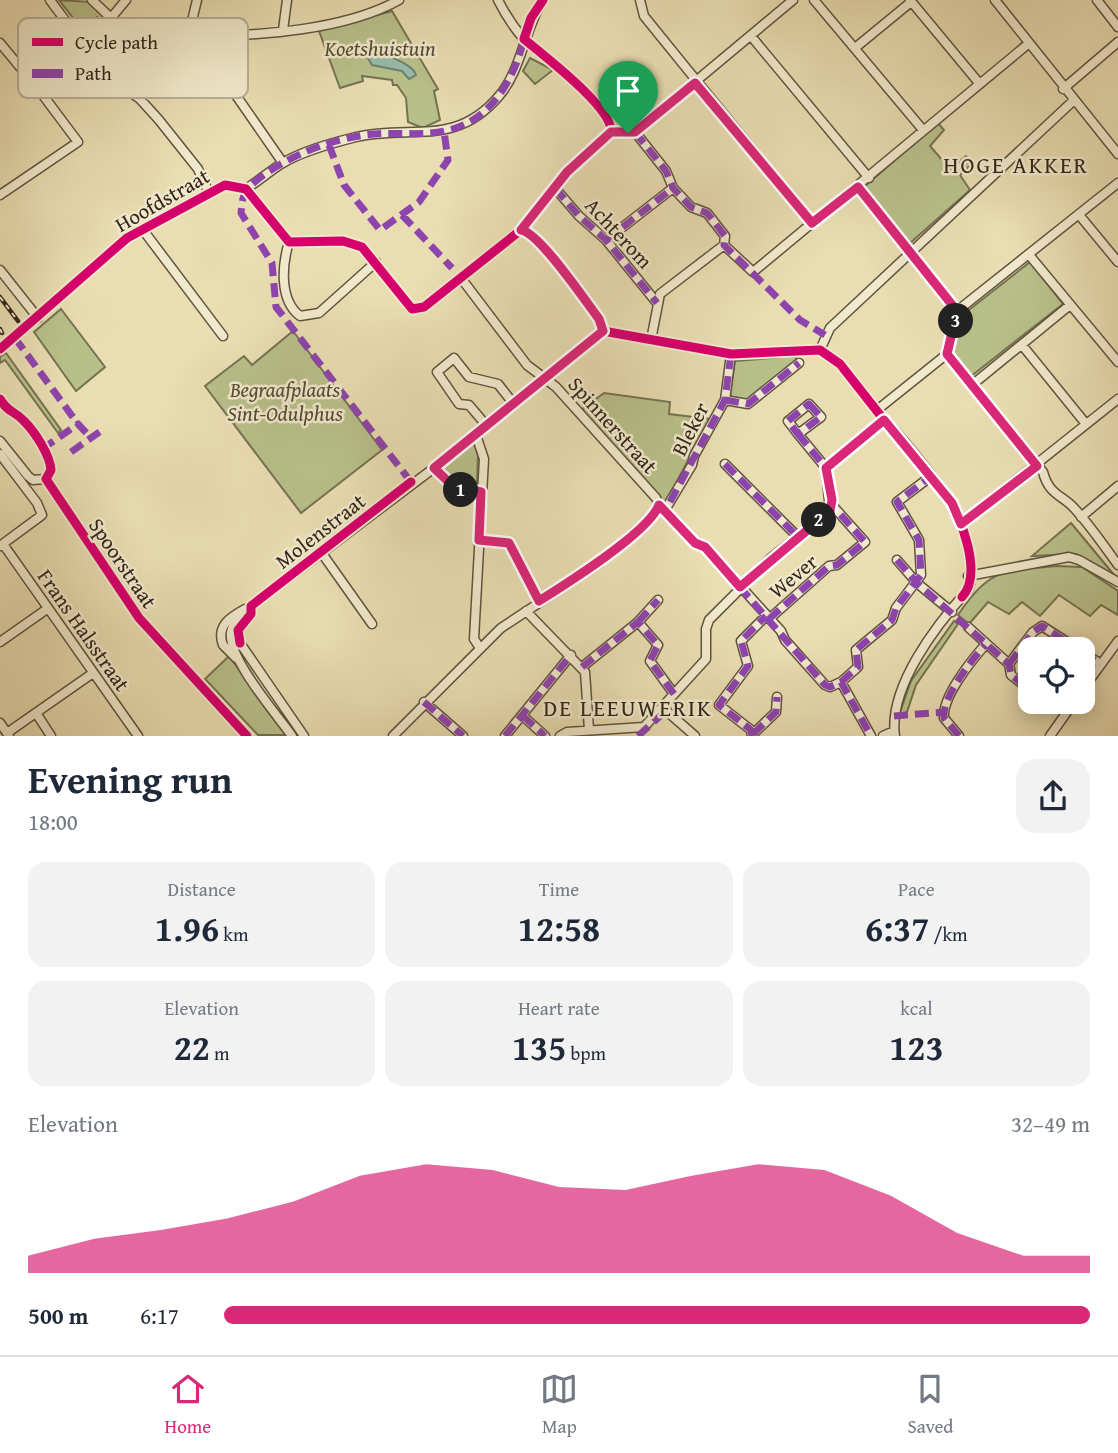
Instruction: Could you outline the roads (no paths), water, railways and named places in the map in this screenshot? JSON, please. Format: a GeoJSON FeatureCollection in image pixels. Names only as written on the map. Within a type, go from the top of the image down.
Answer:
{"type":"FeatureCollection","features":[{"type":"Feature","properties":{"kind":"street"},"geometry":{"type":"LineString","coordinates":[[50,0],[63,18]]}},
{"type":"Feature","properties":{"kind":"street"},"geometry":{"type":"LineString","coordinates":[[92,0],[111,18],[126,0]]}},
{"type":"Feature","properties":{"kind":"street"},"geometry":{"type":"LineString","coordinates":[[194,18],[197,0]]}},
{"type":"Feature","properties":{"kind":"street"},"geometry":{"type":"LineString","coordinates":[[284,30],[288,0]]}},
{"type":"Feature","properties":{"kind":"street"},"geometry":{"type":"LineString","coordinates":[[248,33],[284,30],[356,16],[399,0]]}},
{"type":"Feature","properties":{"kind":"street"},"geometry":{"type":"LineString","coordinates":[[498,0],[524,39],[561,70],[604,113],[610,122],[611,132]]}},
{"type":"Feature","properties":{"kind":"street"},"geometry":{"type":"LineString","coordinates":[[289,242],[246,189],[283,163],[357,137],[435,132],[456,128],[476,118],[500,95],[520,56],[531,18],[543,0]]}},
{"type":"Feature","properties":{"kind":"street"},"geometry":{"type":"LineString","coordinates":[[640,0],[644,16],[695,83],[812,223]]}},
{"type":"Feature","properties":{"kind":"street"},"geometry":{"type":"LineString","coordinates":[[289,242],[355,243],[376,262],[416,310],[424,307],[521,230],[555,188],[611,132],[635,132],[793,0]]}},
{"type":"Feature","properties":{"kind":"street"},"geometry":{"type":"LineString","coordinates":[[814,0],[923,130]]}},
{"type":"Feature","properties":{"kind":"street"},"geometry":{"type":"LineString","coordinates":[[995,0],[1063,89],[1118,154]]}},
{"type":"Feature","properties":{"kind":"street"},"geometry":{"type":"LineString","coordinates":[[1097,0],[1118,27]]}},
{"type":"Feature","properties":{"kind":"street"},"geometry":{"type":"LineString","coordinates":[[855,48],[911,1],[979,83]]}},
{"type":"Feature","properties":{"kind":"street"},"geometry":{"type":"LineString","coordinates":[[751,36],[869,178]]}},
{"type":"Feature","properties":{"kind":"street"},"geometry":{"type":"LineString","coordinates":[[1063,89],[1118,42]]}},
{"type":"Feature","properties":{"kind":"street"},"geometry":{"type":"LineString","coordinates":[[0,43],[18,67]]}},
{"type":"Feature","properties":{"kind":"street"},"geometry":{"type":"LineString","coordinates":[[724,245],[753,272],[1028,44]]}},
{"type":"Feature","properties":{"kind":"street"},"geometry":{"type":"LineString","coordinates":[[0,195],[78,142],[45,98]]}},
{"type":"Feature","properties":{"kind":"street"},"geometry":{"type":"LineString","coordinates":[[238,98],[283,163]]}},
{"type":"Feature","properties":{"kind":"street"},"geometry":{"type":"LineString","coordinates":[[140,99],[198,169],[209,193]]}},
{"type":"Feature","properties":{"kind":"street"},"geometry":{"type":"LineString","coordinates":[[820,350],[830,328],[1073,101]]}},
{"type":"Feature","properties":{"kind":"street"},"geometry":{"type":"LineString","coordinates":[[635,132],[666,171],[673,188],[691,207],[707,213],[725,236],[724,245],[660,294],[651,340]]}},
{"type":"Feature","properties":{"kind":"street"},"geometry":{"type":"LineString","coordinates":[[877,410],[947,354],[957,311],[1118,184]]}},
{"type":"Feature","properties":{"kind":"street","name":"Hoofdstraat"},"geometry":{"type":"LineString","coordinates":[[0,349],[38,318],[110,251],[142,230],[225,185],[240,185],[246,189]]}},
{"type":"Feature","properties":{"kind":"street"},"geometry":{"type":"LineString","coordinates":[[858,187],[957,311]]}},
{"type":"Feature","properties":{"kind":"street","name":"Achterom"},"geometry":{"type":"LineString","coordinates":[[555,188],[579,216],[606,240],[657,303]]}},
{"type":"Feature","properties":{"kind":"street"},"geometry":{"type":"LineString","coordinates":[[606,240],[673,188]]}},
{"type":"Feature","properties":{"kind":"street"},"geometry":{"type":"LineString","coordinates":[[1080,216],[1118,262]]}},
{"type":"Feature","properties":{"kind":"street"},"geometry":{"type":"LineString","coordinates":[[142,230],[223,336]]}},
{"type":"Feature","properties":{"kind":"street"},"geometry":{"type":"LineString","coordinates":[[521,230],[530,232],[599,319],[603,331],[731,354],[820,350],[840,364],[952,503],[961,524],[970,576],[968,590],[904,678],[896,702],[895,733],[883,736]]}},
{"type":"Feature","properties":{"kind":"street"},"geometry":{"type":"LineString","coordinates":[[289,242],[283,271],[292,310],[300,316],[318,313],[376,262]]}},
{"type":"Feature","properties":{"kind":"street"},"geometry":{"type":"LineString","coordinates":[[1030,256],[1118,362]]}},
{"type":"Feature","properties":{"kind":"street"},"geometry":{"type":"LineString","coordinates":[[0,270],[38,318]]}},
{"type":"Feature","properties":{"kind":"street","name":"Spinnerstraat"},"geometry":{"type":"LineString","coordinates":[[461,278],[527,365],[546,378],[662,508],[695,543],[705,547],[825,685],[830,687],[841,682]]}},
{"type":"Feature","properties":{"kind":"street"},"geometry":{"type":"LineString","coordinates":[[972,385],[1070,305]]}},
{"type":"Feature","properties":{"kind":"street","name":"Molenstraat"},"geometry":{"type":"LineString","coordinates":[[292,736],[239,660],[223,645],[222,627],[227,620],[251,606],[434,468],[603,331]]}},
{"type":"Feature","properties":{"kind":"street"},"geometry":{"type":"LineString","coordinates":[[1022,345],[1086,424]]}},
{"type":"Feature","properties":{"kind":"street","name":"Bleker"},"geometry":{"type":"LineString","coordinates":[[393,736],[424,702],[501,628],[598,564],[662,508],[692,465],[694,456],[725,400],[731,354]]}},
{"type":"Feature","properties":{"kind":"street"},"geometry":{"type":"LineString","coordinates":[[947,354],[1037,466],[1060,500],[1072,505],[1118,565]]}},
{"type":"Feature","properties":{"kind":"street"},"geometry":{"type":"LineString","coordinates":[[486,425],[469,405],[459,404],[436,372],[454,358],[469,377],[498,384],[513,403]]}},
{"type":"Feature","properties":{"kind":"street","name":"Bleker"},"geometry":{"type":"LineString","coordinates":[[725,400],[748,404],[799,363]]}},
{"type":"Feature","properties":{"kind":"street","name":"Spoorstraat"},"geometry":{"type":"LineString","coordinates":[[0,399],[8,411],[24,420],[50,461],[51,470],[46,479]]}},
{"type":"Feature","properties":{"kind":"street"},"geometry":{"type":"LineString","coordinates":[[961,524],[1118,399]]}},
{"type":"Feature","properties":{"kind":"street"},"geometry":{"type":"LineString","coordinates":[[826,468],[884,420]]}},
{"type":"Feature","properties":{"kind":"street"},"geometry":{"type":"LineString","coordinates":[[560,736],[567,732],[644,727],[706,659],[706,629],[709,620],[740,587],[830,511],[832,487],[826,468],[798,434]]}},
{"type":"Feature","properties":{"kind":"street"},"geometry":{"type":"LineString","coordinates":[[476,435],[484,459],[474,639],[480,648]]}},
{"type":"Feature","properties":{"kind":"street","name":"Spoorstraat"},"geometry":{"type":"LineString","coordinates":[[0,441],[28,477],[33,481],[46,479]]}},
{"type":"Feature","properties":{"kind":"street"},"geometry":{"type":"LineString","coordinates":[[0,454],[22,482],[42,515],[1,545]]}},
{"type":"Feature","properties":{"kind":"street"},"geometry":{"type":"LineString","coordinates":[[725,464],[798,537]]}},
{"type":"Feature","properties":{"kind":"street"},"geometry":{"type":"LineString","coordinates":[[434,468],[453,486],[481,492]]}},
{"type":"Feature","properties":{"kind":"street"},"geometry":{"type":"LineString","coordinates":[[872,736],[841,682],[858,667],[856,650],[892,620],[895,608],[917,583],[923,565],[919,540],[897,502],[930,477]]}},
{"type":"Feature","properties":{"kind":"street","name":"Spoorstraat"},"geometry":{"type":"LineString","coordinates":[[46,479],[139,618],[247,736]]}},
{"type":"Feature","properties":{"kind":"street"},"geometry":{"type":"LineString","coordinates":[[1081,517],[1118,486]]}},
{"type":"Feature","properties":{"kind":"street","name":"Wever"},"geometry":{"type":"LineString","coordinates":[[768,617],[829,566],[837,565],[865,542],[832,505]]}},
{"type":"Feature","properties":{"kind":"street"},"geometry":{"type":"LineString","coordinates":[[479,540],[509,543],[539,601]]}},
{"type":"Feature","properties":{"kind":"street","name":"Frans Halsstraat"},"geometry":{"type":"LineString","coordinates":[[1,545],[138,736]]}},
{"type":"Feature","properties":{"kind":"street"},"geometry":{"type":"LineString","coordinates":[[321,552],[372,624]]}},
{"type":"Feature","properties":{"kind":"street"},"geometry":{"type":"LineString","coordinates":[[970,576],[1069,557],[1079,559],[1118,583]]}},
{"type":"Feature","properties":{"kind":"street"},"geometry":{"type":"LineString","coordinates":[[897,559],[917,583],[951,612]]}},
{"type":"Feature","properties":{"kind":"street"},"geometry":{"type":"LineString","coordinates":[[582,667],[638,622],[658,600]]}},
{"type":"Feature","properties":{"kind":"street"},"geometry":{"type":"LineString","coordinates":[[0,642],[47,609]]}},
{"type":"Feature","properties":{"kind":"street"},"geometry":{"type":"LineString","coordinates":[[526,611],[582,667],[587,684],[589,730]]}},
{"type":"Feature","properties":{"kind":"street"},"geometry":{"type":"LineString","coordinates":[[768,617],[741,641],[741,649],[749,662],[719,705],[752,735],[776,712],[777,697]]}},
{"type":"Feature","properties":{"kind":"street"},"geometry":{"type":"LineString","coordinates":[[638,622],[658,645],[650,661],[674,694]]}},
{"type":"Feature","properties":{"kind":"street"},"geometry":{"type":"LineString","coordinates":[[1029,637],[1042,626],[1059,637]]}},
{"type":"Feature","properties":{"kind":"street"},"geometry":{"type":"LineString","coordinates":[[968,628],[984,639],[985,645],[1009,664],[1011,675],[1018,681]]}},
{"type":"Feature","properties":{"kind":"street"},"geometry":{"type":"LineString","coordinates":[[1095,672],[1118,641]]}},
{"type":"Feature","properties":{"kind":"street"},"geometry":{"type":"LineString","coordinates":[[240,643],[304,736]]}},
{"type":"Feature","properties":{"kind":"street"},"geometry":{"type":"LineString","coordinates":[[959,736],[944,718],[945,703],[960,683],[960,675],[985,645]]}},
{"type":"Feature","properties":{"kind":"street"},"geometry":{"type":"LineString","coordinates":[[1009,664],[1018,652]]}},
{"type":"Feature","properties":{"kind":"street"},"geometry":{"type":"LineString","coordinates":[[505,736],[571,655]]}},
{"type":"Feature","properties":{"kind":"street"},"geometry":{"type":"LineString","coordinates":[[1095,660],[1101,664]]}},
{"type":"Feature","properties":{"kind":"street"},"geometry":{"type":"LineString","coordinates":[[0,723],[8,734],[93,673]]}},
{"type":"Feature","properties":{"kind":"street"},"geometry":{"type":"LineString","coordinates":[[424,702],[463,736]]}},
{"type":"Feature","properties":{"kind":"street"},"geometry":{"type":"LineString","coordinates":[[662,707],[695,736]]}},
{"type":"Feature","properties":{"kind":"street"},"geometry":{"type":"LineString","coordinates":[[36,713],[51,736]]}},
{"type":"Feature","properties":{"kind":"street"},"geometry":{"type":"LineString","coordinates":[[1050,736],[1066,714]]}},
{"type":"Feature","properties":{"kind":"street"},"geometry":{"type":"LineString","coordinates":[[523,716],[545,736]]}},
{"type":"Feature","properties":{"kind":"railway"},"geometry":{"type":"LineString","coordinates":[[0,297],[18,321]]}},
{"type":"Feature","properties":{"kind":"railway"},"geometry":{"type":"LineString","coordinates":[[0,329],[2,333]]}},
{"type":"Feature","properties":{"kind":"district","name":"HOGE AKKER"},"geometry":{"type":"Point","coordinates":[1016,164]}},
{"type":"Feature","properties":{"kind":"district","name":"DE LEEUWERIK"},"geometry":{"type":"Point","coordinates":[628,707]}},
{"type":"Feature","properties":{"kind":"park label","name":"Koetshuistuin"},"geometry":{"type":"Point","coordinates":[380,48]}},
{"type":"Feature","properties":{"kind":"park label","name":"Begraafplaats Sint-Odulphus"},"geometry":{"type":"Point","coordinates":[285,401]}}]}
